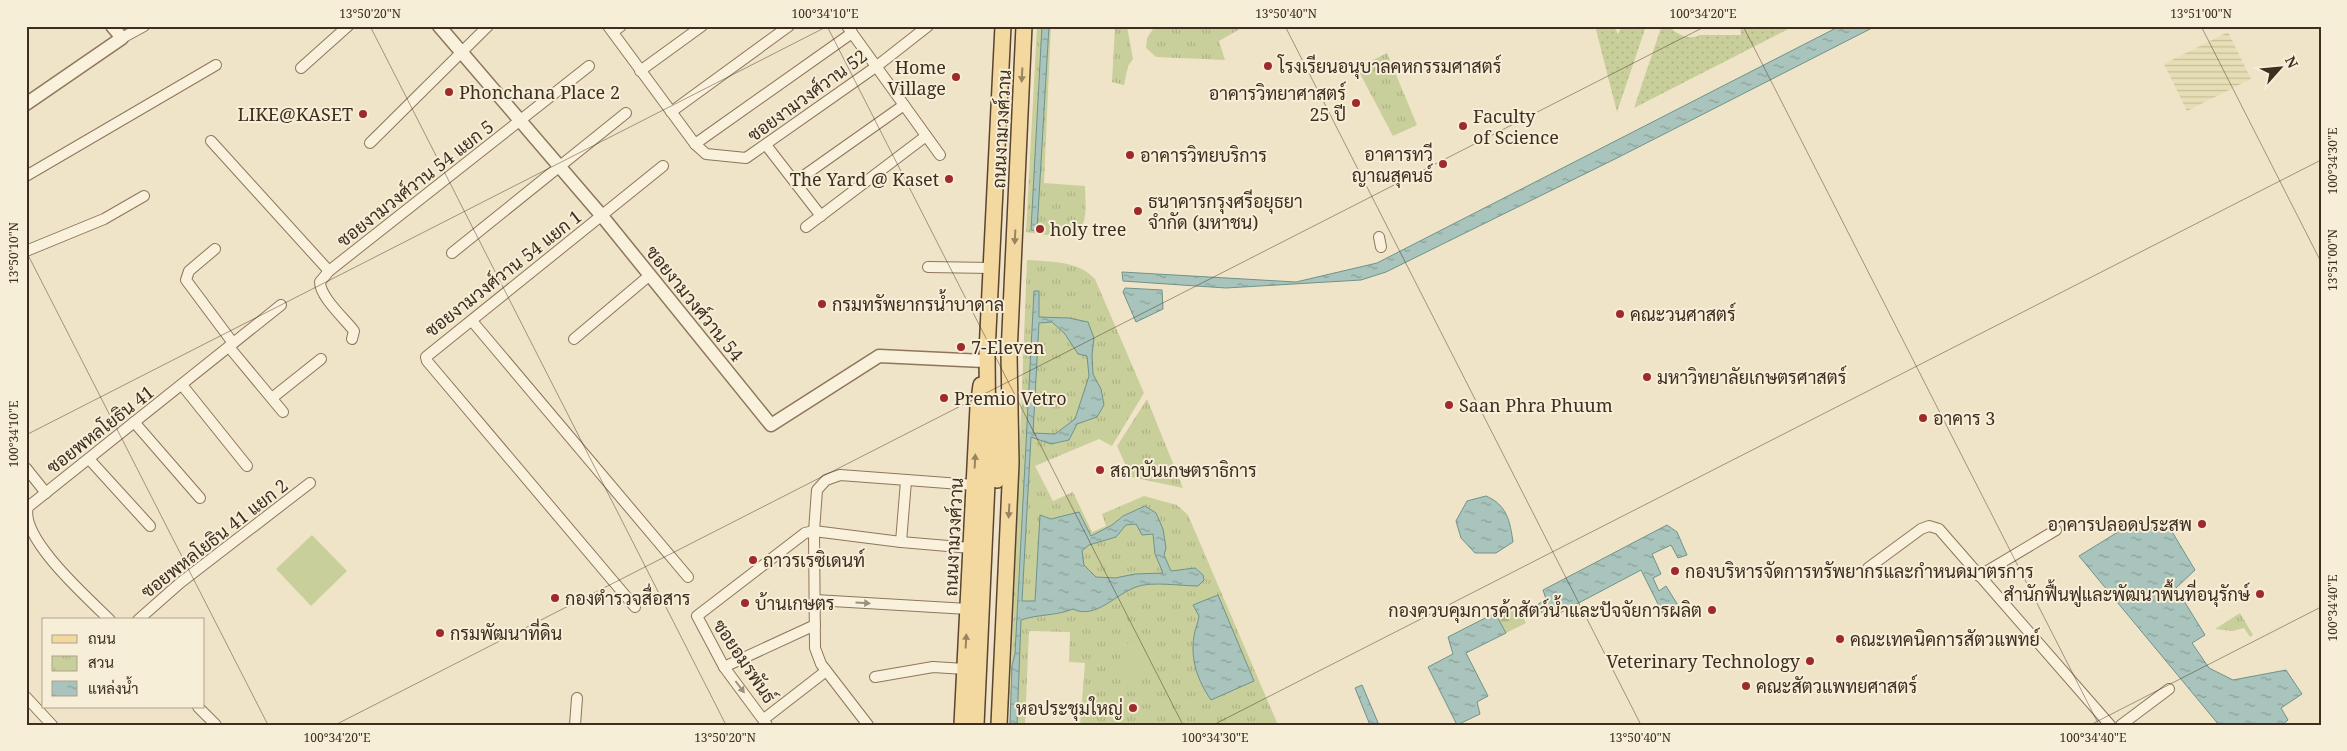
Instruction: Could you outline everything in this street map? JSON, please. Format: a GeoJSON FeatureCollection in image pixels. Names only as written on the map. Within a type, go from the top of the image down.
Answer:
{"type":"FeatureCollection","features":[{"type":"Feature","properties":{"kind":"main road","name":"ถนนงามวงศ์วาน"},"geometry":{"type":"LineString","coordinates":[[976,725],[988,461],[986,356],[1003,26]]}},
{"type":"Feature","properties":{"kind":"main road","name":"ถนนงามวงศ์วาน"},"geometry":{"type":"LineString","coordinates":[[999,725],[1011,463],[1009,354],[1024,26]]}},
{"type":"Feature","properties":{"kind":"main road","name":"ถนนงามวงศ์วาน"},"geometry":{"type":"LineString","coordinates":[[986,725],[1000,418],[1009,354]]}},
{"type":"Feature","properties":{"kind":"main road","name":"ถนนงามวงศ์วาน"},"geometry":{"type":"LineString","coordinates":[[962,725],[978,407],[986,356]]}},
{"type":"Feature","properties":{"kind":"street"},"geometry":{"type":"LineString","coordinates":[[112,26],[122,38]]}},
{"type":"Feature","properties":{"kind":"street"},"geometry":{"type":"LineString","coordinates":[[26,104],[122,38],[144,26]]}},
{"type":"Feature","properties":{"kind":"street"},"geometry":{"type":"LineString","coordinates":[[302,68],[348,26]]}},
{"type":"Feature","properties":{"kind":"street","name":"ซอยงามวงศ์วาน 54"},"geometry":{"type":"LineString","coordinates":[[439,26],[602,216],[771,425],[879,356],[986,356]]}},
{"type":"Feature","properties":{"kind":"street"},"geometry":{"type":"LineString","coordinates":[[370,143],[460,51],[488,26]]}},
{"type":"Feature","properties":{"kind":"street"},"geometry":{"type":"LineString","coordinates":[[640,70],[702,26]]}},
{"type":"Feature","properties":{"kind":"street"},"geometry":{"type":"LineString","coordinates":[[671,112],[789,26]]}},
{"type":"Feature","properties":{"kind":"street","name":"ซอยงามวงศ์วาน 52"},"geometry":{"type":"LineString","coordinates":[[614,28],[640,70],[695,144],[706,154],[746,158],[877,66],[928,26]]}},
{"type":"Feature","properties":{"kind":"street"},"geometry":{"type":"LineString","coordinates":[[695,144],[849,30],[940,155]]}},
{"type":"Feature","properties":{"kind":"street"},"geometry":{"type":"LineString","coordinates":[[26,176],[216,66]]}},
{"type":"Feature","properties":{"kind":"street","name":"ซอยงามวงศ์วาน 54 แยก 5"},"geometry":{"type":"LineString","coordinates":[[352,339],[354,331],[320,288],[320,282],[329,271],[589,66]]}},
{"type":"Feature","properties":{"kind":"street"},"geometry":{"type":"LineString","coordinates":[[795,182],[904,105]]}},
{"type":"Feature","properties":{"kind":"street"},"geometry":{"type":"LineString","coordinates":[[452,253],[626,113]]}},
{"type":"Feature","properties":{"kind":"street"},"geometry":{"type":"LineString","coordinates":[[806,227],[926,136]]}},
{"type":"Feature","properties":{"kind":"street","name":"ซอยงามวงศ์วาน 54 แยก 5"},"geometry":{"type":"LineString","coordinates":[[210,141],[329,271]]}},
{"type":"Feature","properties":{"kind":"street"},"geometry":{"type":"LineString","coordinates":[[766,145],[820,216]]}},
{"type":"Feature","properties":{"kind":"street","name":"ซอยงามวงศ์วาน 54 แยก 1"},"geometry":{"type":"LineString","coordinates":[[635,607],[433,369],[426,357],[429,352],[472,321],[663,166]]}},
{"type":"Feature","properties":{"kind":"street"},"geometry":{"type":"LineString","coordinates":[[26,251],[104,219],[144,196]]}},
{"type":"Feature","properties":{"kind":"street"},"geometry":{"type":"LineString","coordinates":[[215,249],[189,271],[186,280],[231,345],[283,412]]}},
{"type":"Feature","properties":{"kind":"street"},"geometry":{"type":"LineString","coordinates":[[928,267],[991,268]]}},
{"type":"Feature","properties":{"kind":"street"},"geometry":{"type":"LineString","coordinates":[[574,339],[650,275]]}},
{"type":"Feature","properties":{"kind":"street","name":"ซอยพหลโยธิน 41"},"geometry":{"type":"LineString","coordinates":[[108,618],[64,574],[31,533],[26,514],[28,507],[281,305]]}},
{"type":"Feature","properties":{"kind":"street"},"geometry":{"type":"LineString","coordinates":[[472,321],[688,578]]}},
{"type":"Feature","properties":{"kind":"street"},"geometry":{"type":"LineString","coordinates":[[272,398],[321,360]]}},
{"type":"Feature","properties":{"kind":"street"},"geometry":{"type":"LineString","coordinates":[[182,385],[246,466]]}},
{"type":"Feature","properties":{"kind":"street"},"geometry":{"type":"LineString","coordinates":[[134,422],[200,498]]}},
{"type":"Feature","properties":{"kind":"street"},"geometry":{"type":"LineString","coordinates":[[89,458],[150,526]]}},
{"type":"Feature","properties":{"kind":"street"},"geometry":{"type":"LineString","coordinates":[[26,468],[46,493]]}},
{"type":"Feature","properties":{"kind":"street"},"geometry":{"type":"LineString","coordinates":[[868,725],[826,672],[815,648],[814,531],[817,490],[826,480],[840,475],[974,485]]}},
{"type":"Feature","properties":{"kind":"street"},"geometry":{"type":"LineString","coordinates":[[901,542],[906,481]]}},
{"type":"Feature","properties":{"kind":"street","name":"ซอยพหลโยธิน 41 แยก 2"},"geometry":{"type":"LineString","coordinates":[[140,618],[180,583],[310,483]]}},
{"type":"Feature","properties":{"kind":"street"},"geometry":{"type":"LineString","coordinates":[[1868,568],[1921,529],[1929,526],[1939,529],[2110,725]]}},
{"type":"Feature","properties":{"kind":"street"},"geometry":{"type":"LineString","coordinates":[[1979,576],[2056,530]]}},
{"type":"Feature","properties":{"kind":"street"},"geometry":{"type":"LineString","coordinates":[[814,531],[901,542],[971,548]]}},
{"type":"Feature","properties":{"kind":"street","name":"ซอยอมรพันธ์"},"geometry":{"type":"LineString","coordinates":[[766,722],[724,667],[697,616],[805,533],[814,531]]}},
{"type":"Feature","properties":{"kind":"street"},"geometry":{"type":"LineString","coordinates":[[815,600],[968,608]]}},
{"type":"Feature","properties":{"kind":"street"},"geometry":{"type":"LineString","coordinates":[[724,667],[815,625]]}},
{"type":"Feature","properties":{"kind":"street"},"geometry":{"type":"LineString","coordinates":[[875,677],[934,667],[965,669]]}},
{"type":"Feature","properties":{"kind":"street"},"geometry":{"type":"LineString","coordinates":[[766,722],[826,672]]}},
{"type":"Feature","properties":{"kind":"street"},"geometry":{"type":"LineString","coordinates":[[2121,725],[2169,689]]}},
{"type":"Feature","properties":{"kind":"street"},"geometry":{"type":"LineString","coordinates":[[26,697],[52,725]]}},
{"type":"Feature","properties":{"kind":"street"},"geometry":{"type":"LineString","coordinates":[[575,725],[577,698]]}},
{"type":"Feature","properties":{"kind":"street"},"geometry":{"type":"LineString","coordinates":[[199,708],[216,725]]}},
{"type":"Feature","properties":{"kind":"shaded area"},"geometry":{"type":"Polygon","coordinates":[[[2228,32],[2251,79],[2187,111],[2164,64],[2228,32]]]}},
{"type":"Feature","properties":{"kind":"green space"},"geometry":{"type":"Polygon","coordinates":[[[1037,26],[1051,26],[1044,183],[1085,186],[1086,208],[1084,221],[1080,228],[1067,235],[1026,232],[1037,26]]]}},
{"type":"Feature","properties":{"kind":"green space"},"geometry":{"type":"Polygon","coordinates":[[[1115,26],[1127,26],[1133,59],[1128,66],[1124,85],[1112,82],[1115,26]]]}},
{"type":"Feature","properties":{"kind":"green space"},"geometry":{"type":"Polygon","coordinates":[[[1155,26],[1229,26],[1240,29],[1219,41],[1225,60],[1156,57],[1146,48],[1147,38],[1155,26]]]}},
{"type":"Feature","properties":{"kind":"green space"},"geometry":{"type":"Polygon","coordinates":[[[1595,26],[1614,26],[1618,34],[1622,26],[1646,26],[1617,112],[1595,26]]]}},
{"type":"Feature","properties":{"kind":"green space"},"geometry":{"type":"Polygon","coordinates":[[[1668,26],[1679,34],[1687,37],[1696,37],[1700,35],[1741,35],[1740,26],[1794,26],[1634,108],[1661,28],[1668,26]]]}},
{"type":"Feature","properties":{"kind":"green space"},"geometry":{"type":"Polygon","coordinates":[[[1387,53],[1417,125],[1393,136],[1357,68],[1387,53]]]}},
{"type":"Feature","properties":{"kind":"green space"},"geometry":{"type":"Polygon","coordinates":[[[1027,260],[1072,265],[1080,268],[1095,279],[1144,393],[1112,446],[1099,439],[1035,466],[1053,501],[1073,492],[1092,532],[1106,526],[1102,514],[1144,496],[1177,505],[1188,515],[1278,725],[1080,725],[1085,663],[1069,662],[1070,632],[1029,631],[1025,725],[1009,725],[1027,260]]]}},
{"type":"Feature","properties":{"kind":"green space"},"geometry":{"type":"Polygon","coordinates":[[[1147,399],[1183,488],[1131,477],[1117,446],[1147,399]]]}},
{"type":"Feature","properties":{"kind":"green space"},"geometry":{"type":"Polygon","coordinates":[[[312,535],[347,571],[311,606],[276,569],[312,535]]]}},
{"type":"Feature","properties":{"kind":"green space"},"geometry":{"type":"Polygon","coordinates":[[[1511,605],[1517,606],[1526,623],[1506,633],[1495,613],[1511,605]]]}},
{"type":"Feature","properties":{"kind":"green space"},"geometry":{"type":"Polygon","coordinates":[[[2240,613],[2253,635],[2250,637],[2244,628],[2233,631],[2215,629],[2240,613]]]}},
{"type":"Feature","properties":{"kind":"green space"},"geometry":{"type":"Polygon","coordinates":[[[1136,641],[1147,646],[1152,657],[1147,668],[1136,673],[1125,668],[1120,657],[1125,646],[1136,641]]]}},
{"type":"Feature","properties":{"kind":"water"},"geometry":{"type":"Polygon","coordinates":[[[1042,26],[1049,26],[1037,231],[1031,230],[1042,26]]]}},
{"type":"Feature","properties":{"kind":"water"},"geometry":{"type":"Polygon","coordinates":[[[1840,26],[1876,26],[1619,157],[1386,272],[1361,280],[1226,288],[1123,281],[1122,272],[1296,282],[1377,263],[1840,26]]]}},
{"type":"Feature","properties":{"kind":"water"},"geometry":{"type":"Polygon","coordinates":[[[1125,288],[1162,290],[1163,309],[1136,322],[1123,292],[1125,288]]]}},
{"type":"Feature","properties":{"kind":"water"},"geometry":{"type":"Polygon","coordinates":[[[1034,291],[1039,291],[1039,317],[1069,318],[1088,322],[1094,338],[1092,355],[1093,374],[1101,389],[1104,405],[1097,417],[1077,424],[1069,440],[1051,444],[1031,437],[1022,601],[1035,601],[1040,515],[1051,519],[1079,512],[1091,536],[1112,525],[1123,516],[1145,506],[1156,513],[1163,529],[1166,548],[1164,555],[1171,571],[1195,568],[1203,575],[1204,580],[1198,586],[1142,585],[1128,590],[1097,609],[1081,612],[1073,609],[1021,620],[1017,725],[1010,725],[1012,665],[1015,654],[1034,291]],[[1052,322],[1039,323],[1033,433],[1055,434],[1075,419],[1089,376],[1087,356],[1078,354],[1065,334],[1052,322]],[[1136,524],[1126,525],[1116,537],[1089,545],[1082,551],[1084,565],[1096,577],[1115,578],[1135,574],[1163,573],[1155,554],[1153,534],[1142,535],[1136,524]]]}},
{"type":"Feature","properties":{"kind":"water"},"geometry":{"type":"Polygon","coordinates":[[[1486,496],[1499,504],[1506,514],[1513,542],[1496,553],[1475,553],[1461,538],[1456,521],[1467,501],[1486,496]]]}},
{"type":"Feature","properties":{"kind":"water"},"geometry":{"type":"Polygon","coordinates":[[[2139,519],[2147,530],[2165,520],[2195,570],[2176,588],[2205,635],[2192,643],[2209,668],[2233,680],[2286,670],[2302,694],[2281,708],[2288,720],[2282,725],[2219,725],[2079,556],[2139,519]]]}},
{"type":"Feature","properties":{"kind":"water"},"geometry":{"type":"Polygon","coordinates":[[[1667,525],[1677,532],[1687,555],[1678,558],[1671,545],[1652,554],[1661,574],[1653,578],[1659,591],[1666,586],[1681,610],[1665,618],[1641,570],[1554,616],[1544,616],[1537,605],[1546,599],[1543,590],[1667,525]]]}},
{"type":"Feature","properties":{"kind":"water"},"geometry":{"type":"Polygon","coordinates":[[[1218,595],[1254,681],[1211,700],[1202,685],[1194,662],[1194,633],[1199,616],[1193,605],[1218,595]]]}},
{"type":"Feature","properties":{"kind":"water"},"geometry":{"type":"Polygon","coordinates":[[[1495,613],[1506,633],[1466,653],[1488,696],[1477,702],[1480,714],[1457,725],[1428,667],[1453,654],[1448,637],[1495,613]]]}},
{"type":"Feature","properties":{"kind":"water"},"geometry":{"type":"Polygon","coordinates":[[[1362,685],[1379,725],[1370,725],[1355,688],[1362,685]]]}},
{"type":"Feature","properties":{"kind":"place","name":"โรงเรียนอนุบาลคหกรรมศาสตร์"},"geometry":{"type":"Point","coordinates":[1268,66]}},
{"type":"Feature","properties":{"kind":"place","name":"Home Village"},"geometry":{"type":"Point","coordinates":[956,77]}},
{"type":"Feature","properties":{"kind":"place","name":"Phonchana Place 2"},"geometry":{"type":"Point","coordinates":[449,92]}},
{"type":"Feature","properties":{"kind":"place","name":"อาคารวิทยาศาสตร์ 25 ปี"},"geometry":{"type":"Point","coordinates":[1356,103]}},
{"type":"Feature","properties":{"kind":"place","name":"LIKE@KASET"},"geometry":{"type":"Point","coordinates":[363,114]}},
{"type":"Feature","properties":{"kind":"place","name":"Faculty of Science"},"geometry":{"type":"Point","coordinates":[1463,126]}},
{"type":"Feature","properties":{"kind":"place","name":"อาคารวิทยบริการ"},"geometry":{"type":"Point","coordinates":[1130,155]}},
{"type":"Feature","properties":{"kind":"place","name":"อาคารทวี ญาณสุคนธ์"},"geometry":{"type":"Point","coordinates":[1443,164]}},
{"type":"Feature","properties":{"kind":"place","name":"The Yard @ Kaset"},"geometry":{"type":"Point","coordinates":[949,179]}},
{"type":"Feature","properties":{"kind":"place","name":"ธนาคารกรุงศรีอยุธยา จำกัด (มหาชน)"},"geometry":{"type":"Point","coordinates":[1138,211]}},
{"type":"Feature","properties":{"kind":"place","name":"holy tree"},"geometry":{"type":"Point","coordinates":[1040,229]}},
{"type":"Feature","properties":{"kind":"place","name":"กรมทรัพยากรน้ำบาดาล"},"geometry":{"type":"Point","coordinates":[822,304]}},
{"type":"Feature","properties":{"kind":"place","name":"คณะวนศาสตร์"},"geometry":{"type":"Point","coordinates":[1620,314]}},
{"type":"Feature","properties":{"kind":"place","name":"7-Eleven"},"geometry":{"type":"Point","coordinates":[961,347]}},
{"type":"Feature","properties":{"kind":"place","name":"มหาวิทยาลัยเกษตรศาสตร์"},"geometry":{"type":"Point","coordinates":[1647,377]}},
{"type":"Feature","properties":{"kind":"place","name":"Premio Vetro"},"geometry":{"type":"Point","coordinates":[944,398]}},
{"type":"Feature","properties":{"kind":"place","name":"Saan Phra Phuum"},"geometry":{"type":"Point","coordinates":[1449,405]}},
{"type":"Feature","properties":{"kind":"place","name":"อาคาร 3"},"geometry":{"type":"Point","coordinates":[1923,418]}},
{"type":"Feature","properties":{"kind":"place","name":"สถาบันเกษตราธิการ"},"geometry":{"type":"Point","coordinates":[1100,470]}},
{"type":"Feature","properties":{"kind":"place","name":"อาคารปลอดประสพ"},"geometry":{"type":"Point","coordinates":[2202,524]}},
{"type":"Feature","properties":{"kind":"place","name":"ถาวรเรซิเดนท์"},"geometry":{"type":"Point","coordinates":[753,560]}},
{"type":"Feature","properties":{"kind":"place","name":"กองบริหารจัดการทรัพยากรและกำหนดมาตรการ"},"geometry":{"type":"Point","coordinates":[1675,571]}},
{"type":"Feature","properties":{"kind":"place","name":"สำนักฟื้นฟูและพัฒนาพื้นที่อนุรักษ์"},"geometry":{"type":"Point","coordinates":[2260,594]}},
{"type":"Feature","properties":{"kind":"place","name":"กองตำรวจสื่อสาร"},"geometry":{"type":"Point","coordinates":[555,598]}},
{"type":"Feature","properties":{"kind":"place","name":"บ้านเกษตร"},"geometry":{"type":"Point","coordinates":[745,603]}},
{"type":"Feature","properties":{"kind":"place","name":"กองควบคุมการค้าสัตว์น้ำและปัจจัยการผลิต"},"geometry":{"type":"Point","coordinates":[1712,610]}},
{"type":"Feature","properties":{"kind":"place","name":"กรมพัฒนาที่ดิน"},"geometry":{"type":"Point","coordinates":[440,633]}},
{"type":"Feature","properties":{"kind":"place","name":"คณะเทคนิคการสัตวแพทย์"},"geometry":{"type":"Point","coordinates":[1840,639]}},
{"type":"Feature","properties":{"kind":"place","name":"Veterinary Technology"},"geometry":{"type":"Point","coordinates":[1810,661]}},
{"type":"Feature","properties":{"kind":"place","name":"คณะสัตวแพทยศาสตร์"},"geometry":{"type":"Point","coordinates":[1746,686]}},
{"type":"Feature","properties":{"kind":"place","name":"หอประชุมใหญ่"},"geometry":{"type":"Point","coordinates":[1133,708]}}]}
